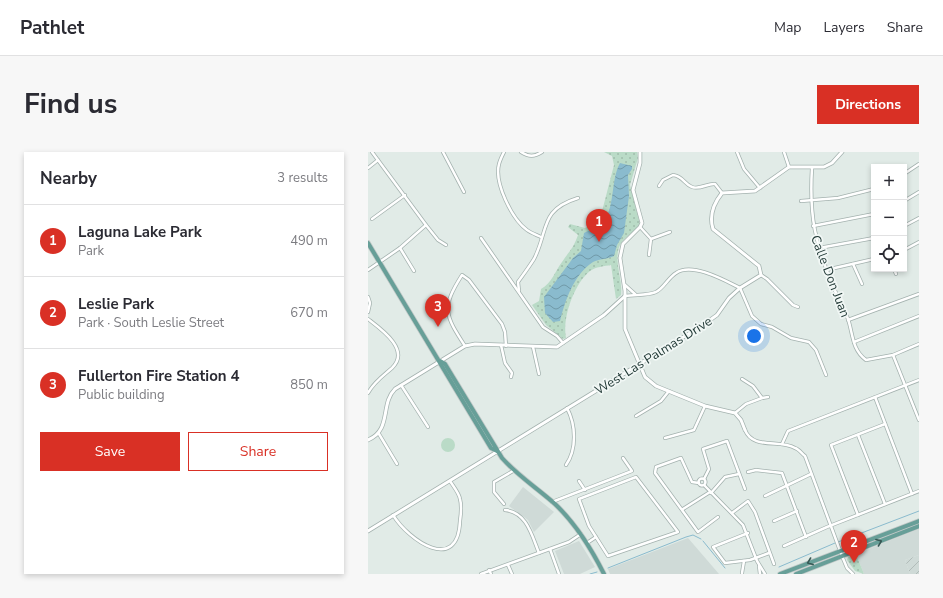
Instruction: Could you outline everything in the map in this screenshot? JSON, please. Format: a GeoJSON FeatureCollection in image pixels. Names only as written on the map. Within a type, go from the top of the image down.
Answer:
{"type":"FeatureCollection","features":[{"type":"Feature","properties":{"kind":"main road"},"geometry":{"type":"LineString","coordinates":[[368,242],[440,361],[445,364],[497,451],[519,476],[552,502],[573,524],[587,543],[604,574]]}},
{"type":"Feature","properties":{"kind":"main road"},"geometry":{"type":"LineString","coordinates":[[780,574],[919,521]]}},
{"type":"Feature","properties":{"kind":"main road"},"geometry":{"type":"LineString","coordinates":[[796,574],[919,526]]}},
{"type":"Feature","properties":{"kind":"street"},"geometry":{"type":"LineString","coordinates":[[372,152],[426,225],[438,240],[446,245]]}},
{"type":"Feature","properties":{"kind":"street"},"geometry":{"type":"LineString","coordinates":[[443,152],[464,192]]}},
{"type":"Feature","properties":{"kind":"street"},"geometry":{"type":"LineString","coordinates":[[504,152],[498,164],[500,185],[508,207],[518,222],[528,231],[541,237]]}},
{"type":"Feature","properties":{"kind":"street"},"geometry":{"type":"LineString","coordinates":[[521,152],[527,156],[532,156],[542,152]]}},
{"type":"Feature","properties":{"kind":"street"},"geometry":{"type":"LineString","coordinates":[[640,152],[640,163],[633,190],[641,217],[640,227],[627,239],[621,249],[620,267],[625,296],[625,329],[645,377],[656,386],[705,406],[735,413],[741,420],[747,436],[760,443],[782,444],[796,448],[805,456],[842,556],[847,568],[853,574]]}},
{"type":"Feature","properties":{"kind":"street"},"geometry":{"type":"LineString","coordinates":[[737,152],[744,169],[760,188]]}},
{"type":"Feature","properties":{"kind":"street"},"geometry":{"type":"LineString","coordinates":[[784,152],[789,167]]}},
{"type":"Feature","properties":{"kind":"street"},"geometry":{"type":"LineString","coordinates":[[798,307],[793,305],[767,279],[760,275],[759,266],[712,229],[710,221],[717,199],[722,193],[755,191],[789,167],[824,167],[832,163],[842,152]]}},
{"type":"Feature","properties":{"kind":"street"},"geometry":{"type":"LineString","coordinates":[[368,168],[378,160]]}},
{"type":"Feature","properties":{"kind":"street"},"geometry":{"type":"LineString","coordinates":[[907,172],[919,164]]}},
{"type":"Feature","properties":{"kind":"street","name":"Calle Don Juan"},"geometry":{"type":"LineString","coordinates":[[812,168],[810,200],[813,226],[826,270],[848,320],[855,350],[866,360],[894,355]]}},
{"type":"Feature","properties":{"kind":"street"},"geometry":{"type":"LineString","coordinates":[[659,186],[663,180],[673,175],[682,178],[692,187],[697,188],[715,184],[722,193]]}},
{"type":"Feature","properties":{"kind":"street"},"geometry":{"type":"LineString","coordinates":[[802,200],[838,198],[871,191]]}},
{"type":"Feature","properties":{"kind":"street"},"geometry":{"type":"LineString","coordinates":[[906,200],[919,192]]}},
{"type":"Feature","properties":{"kind":"street"},"geometry":{"type":"LineString","coordinates":[[372,219],[404,195]]}},
{"type":"Feature","properties":{"kind":"street"},"geometry":{"type":"LineString","coordinates":[[519,292],[518,282],[534,258],[548,218],[565,202],[578,198]]}},
{"type":"Feature","properties":{"kind":"street"},"geometry":{"type":"LineString","coordinates":[[813,226],[871,215]]}},
{"type":"Feature","properties":{"kind":"street"},"geometry":{"type":"LineString","coordinates":[[907,224],[919,218]]}},
{"type":"Feature","properties":{"kind":"street"},"geometry":{"type":"LineString","coordinates":[[368,270],[400,248],[426,225]]}},
{"type":"Feature","properties":{"kind":"street"},"geometry":{"type":"LineString","coordinates":[[640,227],[652,239]]}},
{"type":"Feature","properties":{"kind":"street"},"geometry":{"type":"LineString","coordinates":[[652,239],[670,232]]}},
{"type":"Feature","properties":{"kind":"street"},"geometry":{"type":"LineString","coordinates":[[481,238],[543,327],[557,336],[563,343]]}},
{"type":"Feature","properties":{"kind":"street"},"geometry":{"type":"LineString","coordinates":[[649,255],[652,239]]}},
{"type":"Feature","properties":{"kind":"street"},"geometry":{"type":"LineString","coordinates":[[819,248],[871,239]]}},
{"type":"Feature","properties":{"kind":"street"},"geometry":{"type":"LineString","coordinates":[[907,248],[919,242]]}},
{"type":"Feature","properties":{"kind":"street"},"geometry":{"type":"LineString","coordinates":[[400,248],[414,271]]}},
{"type":"Feature","properties":{"kind":"street"},"geometry":{"type":"LineString","coordinates":[[826,270],[871,260]]}},
{"type":"Feature","properties":{"kind":"street"},"geometry":{"type":"LineString","coordinates":[[853,264],[862,284]]}},
{"type":"Feature","properties":{"kind":"street"},"geometry":{"type":"LineString","coordinates":[[368,440],[379,434],[383,424],[390,394],[401,385],[465,346],[475,344],[554,347],[563,343],[579,330],[604,315],[625,296],[656,291],[674,274],[688,269],[718,277],[740,288],[752,316],[761,324],[772,327],[792,338],[809,342],[816,350],[826,375]]}},
{"type":"Feature","properties":{"kind":"street"},"geometry":{"type":"LineString","coordinates":[[465,346],[451,324],[448,315],[448,303],[462,275],[469,280],[503,326],[506,335],[506,346]]}},
{"type":"Feature","properties":{"kind":"street","name":"West Las Palmas Drive"},"geometry":{"type":"LineString","coordinates":[[368,531],[717,315],[729,298],[740,288],[760,275]]}},
{"type":"Feature","properties":{"kind":"street"},"geometry":{"type":"LineString","coordinates":[[624,285],[635,294]]}},
{"type":"Feature","properties":{"kind":"street"},"geometry":{"type":"LineString","coordinates":[[848,320],[919,294]]}},
{"type":"Feature","properties":{"kind":"street"},"geometry":{"type":"LineString","coordinates":[[368,296],[370,303],[368,312]]}},
{"type":"Feature","properties":{"kind":"street"},"geometry":{"type":"LineString","coordinates":[[854,342],[919,316]]}},
{"type":"Feature","properties":{"kind":"street"},"geometry":{"type":"LineString","coordinates":[[368,319],[381,328],[398,349],[398,356],[393,367],[378,379],[368,393]]}},
{"type":"Feature","properties":{"kind":"street"},"geometry":{"type":"LineString","coordinates":[[919,344],[894,355],[919,420]]}},
{"type":"Feature","properties":{"kind":"street"},"geometry":{"type":"LineString","coordinates":[[501,345],[505,362],[512,373],[511,378]]}},
{"type":"Feature","properties":{"kind":"street"},"geometry":{"type":"LineString","coordinates":[[533,347],[539,374]]}},
{"type":"Feature","properties":{"kind":"street"},"geometry":{"type":"LineString","coordinates":[[742,379],[753,386],[762,398]]}},
{"type":"Feature","properties":{"kind":"street"},"geometry":{"type":"LineString","coordinates":[[782,444],[788,431],[919,380]]}},
{"type":"Feature","properties":{"kind":"street"},"geometry":{"type":"LineString","coordinates":[[401,385],[428,427]]}},
{"type":"Feature","properties":{"kind":"street"},"geometry":{"type":"LineString","coordinates":[[636,416],[661,401],[669,391]]}},
{"type":"Feature","properties":{"kind":"street"},"geometry":{"type":"LineString","coordinates":[[735,413],[746,404],[768,396]]}},
{"type":"Feature","properties":{"kind":"street"},"geometry":{"type":"LineString","coordinates":[[875,397],[912,494]]}},
{"type":"Feature","properties":{"kind":"street"},"geometry":{"type":"LineString","coordinates":[[665,438],[694,430],[697,427],[705,406]]}},
{"type":"Feature","properties":{"kind":"street"},"geometry":{"type":"LineString","coordinates":[[566,465],[570,459],[574,432],[573,420],[567,408]]}},
{"type":"Feature","properties":{"kind":"street"},"geometry":{"type":"LineString","coordinates":[[858,515],[832,445],[885,424]]}},
{"type":"Feature","properties":{"kind":"street"},"geometry":{"type":"LineString","coordinates":[[379,434],[397,464]]}},
{"type":"Feature","properties":{"kind":"street"},"geometry":{"type":"LineString","coordinates":[[858,435],[885,504]]}},
{"type":"Feature","properties":{"kind":"street"},"geometry":{"type":"LineString","coordinates":[[699,483],[700,480],[704,479],[709,469],[703,449],[727,441],[745,489]]}},
{"type":"Feature","properties":{"kind":"street"},"geometry":{"type":"LineString","coordinates":[[552,502],[632,472],[623,458]]}},
{"type":"Feature","properties":{"kind":"street"},"geometry":{"type":"LineString","coordinates":[[718,517],[698,532],[655,473],[656,467],[681,458],[688,477],[692,482],[704,485],[742,523],[748,533],[756,558],[764,574]]}},
{"type":"Feature","properties":{"kind":"street"},"geometry":{"type":"LineString","coordinates":[[504,504],[494,492],[494,482],[513,470]]}},
{"type":"Feature","properties":{"kind":"street"},"geometry":{"type":"LineString","coordinates":[[748,472],[756,470],[782,473],[806,537]]}},
{"type":"Feature","properties":{"kind":"street"},"geometry":{"type":"LineString","coordinates":[[682,510],[710,492],[725,477],[739,474]]}},
{"type":"Feature","properties":{"kind":"street"},"geometry":{"type":"LineString","coordinates":[[765,496],[811,474]]}},
{"type":"Feature","properties":{"kind":"street"},"geometry":{"type":"LineString","coordinates":[[636,476],[678,532],[610,557],[607,555],[596,537],[589,526],[579,499],[636,476]]}},
{"type":"Feature","properties":{"kind":"street"},"geometry":{"type":"LineString","coordinates":[[704,479],[706,482],[704,485]]}},
{"type":"Feature","properties":{"kind":"street"},"geometry":{"type":"LineString","coordinates":[[393,515],[405,531],[427,547],[437,550],[448,547],[458,536],[461,514],[460,498],[450,481]]}},
{"type":"Feature","properties":{"kind":"street"},"geometry":{"type":"LineString","coordinates":[[579,481],[585,490]]}},
{"type":"Feature","properties":{"kind":"street"},"geometry":{"type":"LineString","coordinates":[[784,546],[831,525],[919,491]]}},
{"type":"Feature","properties":{"kind":"street"},"geometry":{"type":"LineString","coordinates":[[732,513],[748,502],[755,512],[774,564]]}},
{"type":"Feature","properties":{"kind":"street"},"geometry":{"type":"LineString","coordinates":[[505,510],[516,514],[527,524],[539,553]]}},
{"type":"Feature","properties":{"kind":"street"},"geometry":{"type":"LineString","coordinates":[[774,521],[797,512]]}},
{"type":"Feature","properties":{"kind":"street"},"geometry":{"type":"LineString","coordinates":[[748,533],[713,547],[725,564],[756,558],[769,553]]}},
{"type":"Feature","properties":{"kind":"street"},"geometry":{"type":"LineString","coordinates":[[481,574],[569,542],[580,534]]}},
{"type":"Feature","properties":{"kind":"street"},"geometry":{"type":"LineString","coordinates":[[587,543],[596,537]]}},
{"type":"Feature","properties":{"kind":"street"},"geometry":{"type":"LineString","coordinates":[[550,549],[559,574]]}},
{"type":"Feature","properties":{"kind":"street"},"geometry":{"type":"LineString","coordinates":[[742,573],[744,561]]}},
{"type":"Feature","properties":{"kind":"street"},"geometry":{"type":"LineString","coordinates":[[508,565],[512,574]]}},
{"type":"Feature","properties":{"kind":"street"},"geometry":{"type":"LineString","coordinates":[[759,565],[760,574]]}},
{"type":"Feature","properties":{"kind":"street"},"geometry":{"type":"LineString","coordinates":[[489,570],[491,574]]}},
{"type":"Feature","properties":{"kind":"shaded area"},"geometry":{"type":"Polygon","coordinates":[[[523,487],[554,512],[534,532],[528,520],[509,506],[523,487]]]}},
{"type":"Feature","properties":{"kind":"shaded area"},"geometry":{"type":"Polygon","coordinates":[[[919,529],[919,555],[905,560],[910,574],[864,574],[856,554],[919,529]]]}},
{"type":"Feature","properties":{"kind":"shaded area"},"geometry":{"type":"Polygon","coordinates":[[[688,538],[719,574],[610,574],[608,569],[688,538]]]}},
{"type":"Feature","properties":{"kind":"shaded area"},"geometry":{"type":"Polygon","coordinates":[[[579,541],[595,567],[580,574],[564,574],[555,551],[579,541]]]}},
{"type":"Feature","properties":{"kind":"shaded area"},"geometry":{"type":"Polygon","coordinates":[[[919,555],[919,574],[910,574],[905,560],[919,555]]]}},
{"type":"Feature","properties":{"kind":"green space"},"geometry":{"type":"Polygon","coordinates":[[[604,152],[637,152],[638,158],[630,185],[640,224],[622,242],[618,251],[617,257],[621,283],[621,295],[616,299],[611,265],[590,271],[579,284],[570,302],[565,330],[566,338],[563,339],[546,325],[532,305],[539,301],[541,289],[551,280],[575,243],[578,235],[568,227],[570,224],[585,228],[600,219],[614,165],[612,156],[604,152]]]}},
{"type":"Feature","properties":{"kind":"green space"},"geometry":{"type":"Polygon","coordinates":[[[445,438],[451,438],[455,442],[455,448],[451,452],[445,452],[441,448],[441,442],[445,438]]]}},
{"type":"Feature","properties":{"kind":"green space"},"geometry":{"type":"Polygon","coordinates":[[[856,554],[864,574],[855,571],[847,560],[848,557],[856,554]]]}},
{"type":"Feature","properties":{"kind":"water"},"geometry":{"type":"Polygon","coordinates":[[[620,163],[632,166],[632,169],[628,175],[629,196],[624,233],[617,245],[614,256],[593,262],[581,273],[571,288],[560,321],[553,322],[545,313],[544,297],[573,258],[581,251],[584,233],[601,225],[606,218],[620,163]]]}},
{"type":"Feature","properties":{"kind":"waterway"},"geometry":{"type":"LineString","coordinates":[[838,542],[919,511]]}},
{"type":"Feature","properties":{"kind":"waterway"},"geometry":{"type":"LineString","coordinates":[[608,568],[686,537],[693,535],[701,539]]}},
{"type":"Feature","properties":{"kind":"waterway"},"geometry":{"type":"LineString","coordinates":[[703,541],[725,568]]}},
{"type":"Feature","properties":{"kind":"waterway"},"geometry":{"type":"LineString","coordinates":[[779,567],[835,543]]}},
{"type":"Feature","properties":{"kind":"waterway"},"geometry":{"type":"LineString","coordinates":[[590,574],[597,572]]}},
{"type":"Feature","properties":{"kind":"place","name":"Laguna Lake Park"},"geometry":{"type":"Point","coordinates":[599,242]}},
{"type":"Feature","properties":{"kind":"place","name":"Fullerton Fire Station 4"},"geometry":{"type":"Point","coordinates":[438,327]}},
{"type":"Feature","properties":{"kind":"place","name":"Leslie Park"},"geometry":{"type":"Point","coordinates":[854,563]}}]}
